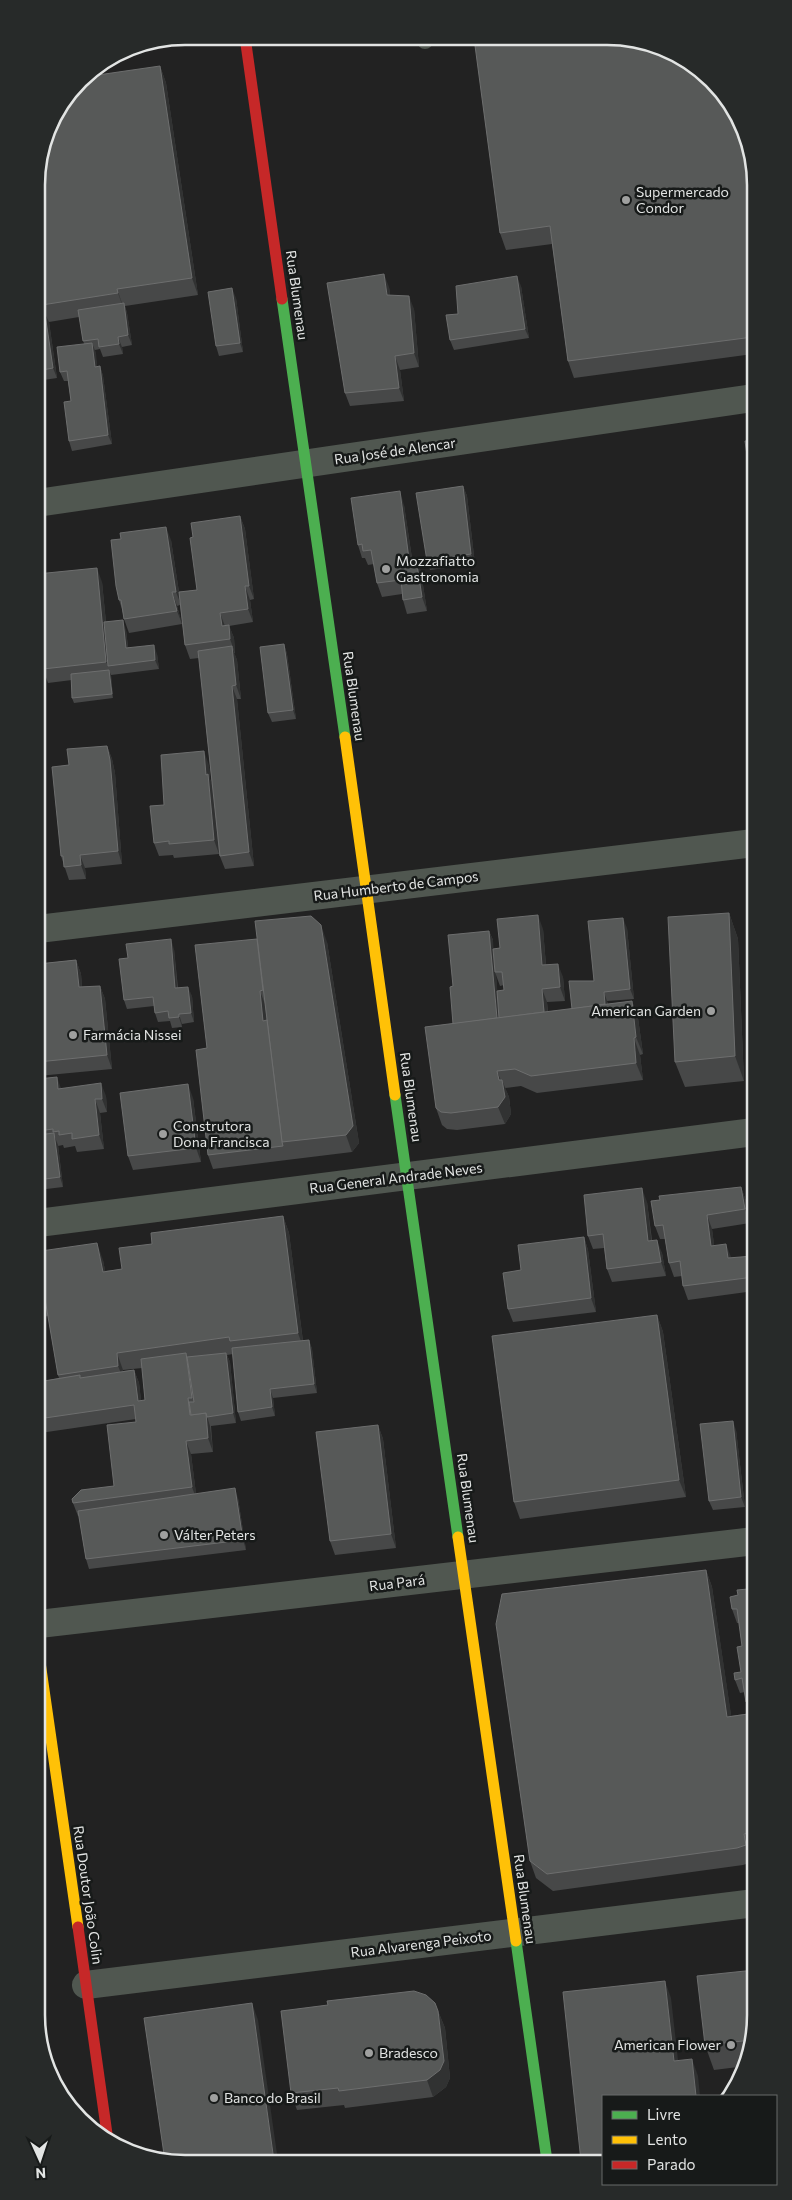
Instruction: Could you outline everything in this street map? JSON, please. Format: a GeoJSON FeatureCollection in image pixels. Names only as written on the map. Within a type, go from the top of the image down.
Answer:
{"type":"FeatureCollection","features":[{"type":"Feature","properties":{"kind":"main road","name":"Rua Blumenau"},"geometry":{"type":"LineString","coordinates":[[246,45],[546,2155]]}},
{"type":"Feature","properties":{"kind":"main road","name":"Rua Doutor João Colin"},"geometry":{"type":"LineString","coordinates":[[45,1697],[86,1985],[101,2126]]}},
{"type":"Feature","properties":{"kind":"street","name":"Rua José de Alencar"},"geometry":{"type":"LineString","coordinates":[[45,502],[747,399]]}},
{"type":"Feature","properties":{"kind":"street","name":"Rua Humberto de Campos"},"geometry":{"type":"LineString","coordinates":[[45,928],[747,844]]}},
{"type":"Feature","properties":{"kind":"street","name":"Rua General Andrade Neves"},"geometry":{"type":"LineString","coordinates":[[45,1222],[747,1133]]}},
{"type":"Feature","properties":{"kind":"street","name":"Rua Pará"},"geometry":{"type":"LineString","coordinates":[[45,1623],[747,1542]]}},
{"type":"Feature","properties":{"kind":"street","name":"Rua Alvarenga Peixoto"},"geometry":{"type":"LineString","coordinates":[[86,1985],[747,1904]]}},
{"type":"Feature","properties":{"kind":"building","name":"Supermercado Condor"},"geometry":{"type":"Polygon","coordinates":[[[475,45],[625,46],[652,52],[669,59],[706,86],[728,115],[740,140],[747,176],[747,338],[568,361],[550,226],[500,233],[475,45]]]}},
{"type":"Feature","properties":{"kind":"building"},"geometry":{"type":"Polygon","coordinates":[[[160,66],[192,278],[117,289],[118,293],[45,305],[45,176],[50,149],[59,123],[74,100],[100,75],[160,66]]]}},
{"type":"Feature","properties":{"kind":"building"},"geometry":{"type":"Polygon","coordinates":[[[384,274],[387,295],[409,296],[414,353],[395,356],[399,388],[345,393],[327,283],[384,274]]]}},
{"type":"Feature","properties":{"kind":"building"},"geometry":{"type":"Polygon","coordinates":[[[517,276],[525,329],[450,340],[446,315],[458,314],[456,286],[517,276]]]}},
{"type":"Feature","properties":{"kind":"building"},"geometry":{"type":"Polygon","coordinates":[[[232,288],[240,343],[216,346],[208,292],[232,288]]]}},
{"type":"Feature","properties":{"kind":"building"},"geometry":{"type":"Polygon","coordinates":[[[124,303],[128,335],[118,337],[119,344],[99,347],[98,339],[83,341],[78,310],[124,303]]]}},
{"type":"Feature","properties":{"kind":"building"},"geometry":{"type":"Polygon","coordinates":[[[45,316],[53,368],[45,370],[45,316]]]}},
{"type":"Feature","properties":{"kind":"building"},"geometry":{"type":"Polygon","coordinates":[[[92,343],[95,367],[100,366],[108,435],[69,441],[64,402],[71,401],[67,371],[60,372],[57,347],[92,343]]]}},
{"type":"Feature","properties":{"kind":"building"},"geometry":{"type":"Polygon","coordinates":[[[463,486],[471,554],[427,561],[416,493],[463,486]]]}},
{"type":"Feature","properties":{"kind":"building"},"geometry":{"type":"Polygon","coordinates":[[[400,491],[409,559],[416,558],[422,597],[403,600],[401,580],[377,583],[371,550],[363,551],[362,544],[358,545],[351,498],[400,491]]]}},
{"type":"Feature","properties":{"kind":"building"},"geometry":{"type":"Polygon","coordinates":[[[240,516],[249,586],[245,586],[248,609],[220,613],[222,626],[229,625],[230,639],[185,645],[179,592],[197,590],[190,538],[193,537],[191,523],[240,516]]]}},
{"type":"Feature","properties":{"kind":"building"},"geometry":{"type":"Polygon","coordinates":[[[166,527],[176,592],[172,592],[177,611],[124,619],[121,600],[119,600],[116,586],[111,540],[121,539],[120,533],[166,527]]]}},
{"type":"Feature","properties":{"kind":"building"},"geometry":{"type":"Polygon","coordinates":[[[97,568],[106,662],[45,669],[45,573],[97,568]]]}},
{"type":"Feature","properties":{"kind":"building"},"geometry":{"type":"Polygon","coordinates":[[[123,620],[126,648],[154,645],[155,660],[108,666],[104,622],[123,620]]]}},
{"type":"Feature","properties":{"kind":"building"},"geometry":{"type":"Polygon","coordinates":[[[284,644],[293,710],[268,713],[260,647],[284,644]]]}},
{"type":"Feature","properties":{"kind":"building"},"geometry":{"type":"Polygon","coordinates":[[[232,646],[236,685],[232,686],[249,852],[220,856],[198,651],[232,646]]]}},
{"type":"Feature","properties":{"kind":"building"},"geometry":{"type":"Polygon","coordinates":[[[109,670],[112,694],[72,698],[71,674],[109,670]]]}},
{"type":"Feature","properties":{"kind":"building"},"geometry":{"type":"Polygon","coordinates":[[[107,746],[110,760],[118,851],[80,855],[81,865],[64,867],[63,856],[61,856],[52,767],[69,765],[67,749],[107,746]]]}},
{"type":"Feature","properties":{"kind":"building"},"geometry":{"type":"Polygon","coordinates":[[[204,751],[214,840],[169,844],[169,841],[154,843],[150,806],[164,805],[161,755],[204,751]]]}},
{"type":"Feature","properties":{"kind":"building","name":"American Garden"},"geometry":{"type":"Polygon","coordinates":[[[729,913],[735,1056],[675,1062],[668,917],[729,913]]]}},
{"type":"Feature","properties":{"kind":"building"},"geometry":{"type":"Polygon","coordinates":[[[538,915],[542,965],[558,964],[560,987],[542,989],[544,1012],[499,1018],[497,991],[504,990],[502,972],[495,972],[493,949],[500,948],[497,919],[538,915]]]}},
{"type":"Feature","properties":{"kind":"building"},"geometry":{"type":"Polygon","coordinates":[[[311,916],[321,925],[353,1126],[346,1135],[282,1142],[255,921],[311,916]]]}},
{"type":"Feature","properties":{"kind":"building"},"geometry":{"type":"Polygon","coordinates":[[[623,918],[630,989],[604,992],[605,1004],[572,1009],[569,981],[594,981],[588,921],[623,918]]]}},
{"type":"Feature","properties":{"kind":"building"},"geometry":{"type":"Polygon","coordinates":[[[489,931],[497,1018],[453,1024],[450,987],[453,986],[448,935],[489,931]]]}},
{"type":"Feature","properties":{"kind":"building"},"geometry":{"type":"Polygon","coordinates":[[[171,939],[175,988],[188,987],[191,1013],[179,1014],[179,1017],[169,1018],[168,1011],[155,1013],[153,997],[124,1000],[119,959],[128,958],[126,944],[171,939]]]}},
{"type":"Feature","properties":{"kind":"building"},"geometry":{"type":"Polygon","coordinates":[[[257,939],[263,990],[260,991],[263,1021],[267,1020],[283,1146],[208,1155],[196,1050],[207,1048],[195,945],[257,939]]]}},
{"type":"Feature","properties":{"kind":"building","name":"Farmácia Nissei"},"geometry":{"type":"Polygon","coordinates":[[[76,960],[79,987],[100,986],[107,1055],[45,1061],[45,963],[76,960]]]}},
{"type":"Feature","properties":{"kind":"building"},"geometry":{"type":"Polygon","coordinates":[[[632,1001],[636,1037],[634,1038],[636,1063],[531,1076],[515,1069],[497,1071],[499,1080],[502,1080],[505,1097],[498,1107],[451,1113],[441,1112],[436,1108],[425,1027],[632,1001]]]}},
{"type":"Feature","properties":{"kind":"building"},"geometry":{"type":"Polygon","coordinates":[[[57,1077],[58,1089],[101,1083],[102,1099],[95,1099],[99,1135],[72,1139],[72,1133],[59,1135],[59,1131],[53,1132],[53,1129],[45,1130],[45,1078],[57,1077]]]}},
{"type":"Feature","properties":{"kind":"building","name":"Construtora Dona Francisca"},"geometry":{"type":"Polygon","coordinates":[[[188,1084],[196,1148],[128,1156],[120,1093],[188,1084]]]}},
{"type":"Feature","properties":{"kind":"building"},"geometry":{"type":"Polygon","coordinates":[[[54,1133],[60,1177],[45,1179],[45,1134],[54,1133]]]}},
{"type":"Feature","properties":{"kind":"building"},"geometry":{"type":"Polygon","coordinates":[[[741,1187],[745,1209],[707,1215],[711,1246],[726,1244],[728,1258],[747,1256],[747,1278],[683,1286],[680,1261],[669,1263],[663,1225],[655,1226],[651,1201],[660,1200],[659,1196],[741,1187]]]}},
{"type":"Feature","properties":{"kind":"building"},"geometry":{"type":"Polygon","coordinates":[[[642,1188],[648,1241],[657,1240],[661,1262],[607,1269],[603,1234],[588,1236],[584,1195],[642,1188]]]}},
{"type":"Feature","properties":{"kind":"building"},"geometry":{"type":"Polygon","coordinates":[[[283,1216],[298,1333],[230,1341],[229,1337],[117,1353],[118,1366],[58,1375],[45,1299],[45,1250],[97,1243],[103,1272],[122,1269],[119,1248],[152,1244],[151,1233],[283,1216]]]}},
{"type":"Feature","properties":{"kind":"building"},"geometry":{"type":"Polygon","coordinates":[[[584,1237],[591,1298],[508,1309],[503,1273],[521,1270],[518,1245],[584,1237]]]}},
{"type":"Feature","properties":{"kind":"building"},"geometry":{"type":"Polygon","coordinates":[[[657,1315],[679,1480],[514,1502],[492,1336],[657,1315]]]}},
{"type":"Feature","properties":{"kind":"building"},"geometry":{"type":"Polygon","coordinates":[[[309,1340],[314,1384],[270,1389],[272,1407],[238,1412],[232,1348],[309,1340]]]}},
{"type":"Feature","properties":{"kind":"building"},"geometry":{"type":"Polygon","coordinates":[[[186,1353],[192,1398],[188,1398],[190,1415],[206,1413],[208,1438],[186,1441],[192,1487],[73,1503],[72,1499],[81,1490],[114,1486],[107,1425],[136,1422],[134,1405],[45,1418],[45,1381],[80,1375],[80,1378],[134,1370],[138,1401],[145,1400],[141,1359],[186,1353]]]}},
{"type":"Feature","properties":{"kind":"building"},"geometry":{"type":"Polygon","coordinates":[[[226,1353],[233,1413],[207,1417],[206,1413],[191,1415],[189,1402],[194,1402],[187,1357],[226,1353]]]}},
{"type":"Feature","properties":{"kind":"building"},"geometry":{"type":"Polygon","coordinates":[[[733,1421],[741,1497],[709,1501],[700,1424],[733,1421]]]}},
{"type":"Feature","properties":{"kind":"building"},"geometry":{"type":"Polygon","coordinates":[[[378,1425],[391,1534],[330,1541],[316,1432],[378,1425]]]}},
{"type":"Feature","properties":{"kind":"building","name":"Válter Peters"},"geometry":{"type":"Polygon","coordinates":[[[235,1488],[243,1540],[86,1559],[78,1511],[235,1488]]]}},
{"type":"Feature","properties":{"kind":"building"},"geometry":{"type":"Polygon","coordinates":[[[706,1570],[727,1717],[747,1714],[747,1833],[744,1834],[746,1845],[737,1848],[547,1874],[530,1861],[496,1624],[502,1594],[706,1570]]]}},
{"type":"Feature","properties":{"kind":"building"},"geometry":{"type":"Polygon","coordinates":[[[747,1589],[746,1702],[742,1678],[735,1680],[734,1673],[741,1672],[737,1647],[742,1646],[737,1609],[732,1609],[730,1597],[738,1595],[737,1590],[747,1589]]]}},
{"type":"Feature","properties":{"kind":"building"},"geometry":{"type":"Polygon","coordinates":[[[747,1971],[747,2024],[744,2041],[705,2045],[697,1976],[747,1971]]]}},
{"type":"Feature","properties":{"kind":"building"},"geometry":{"type":"Polygon","coordinates":[[[665,1981],[674,2061],[692,2059],[696,2095],[602,2095],[602,2155],[580,2155],[563,1992],[665,1981]]]}},
{"type":"Feature","properties":{"kind":"building","name":"Bradesco"},"geometry":{"type":"Polygon","coordinates":[[[414,1991],[426,1995],[435,2003],[438,2011],[444,2061],[440,2070],[427,2080],[339,2091],[338,2088],[291,2093],[281,2011],[328,2005],[327,2001],[414,1991]]]}},
{"type":"Feature","properties":{"kind":"building","name":"Banco do Brasil"},"geometry":{"type":"Polygon","coordinates":[[[252,2003],[273,2155],[164,2153],[144,2018],[252,2003]]]}},
{"type":"Feature","properties":{"kind":"traffic: fast"},"geometry":{"type":"LineString","coordinates":[[282,299],[345,737]]}},
{"type":"Feature","properties":{"kind":"traffic: fast"},"geometry":{"type":"LineString","coordinates":[[395,1095],[458,1537]]}},
{"type":"Feature","properties":{"kind":"traffic: fast"},"geometry":{"type":"LineString","coordinates":[[516,1941],[546,2155]]}},
{"type":"Feature","properties":{"kind":"traffic: slow"},"geometry":{"type":"LineString","coordinates":[[345,737],[395,1095]]}},
{"type":"Feature","properties":{"kind":"traffic: slow"},"geometry":{"type":"LineString","coordinates":[[458,1537],[516,1941]]}},
{"type":"Feature","properties":{"kind":"traffic: slow"},"geometry":{"type":"LineString","coordinates":[[45,1697],[78,1927]]}},
{"type":"Feature","properties":{"kind":"traffic: jam"},"geometry":{"type":"LineString","coordinates":[[246,45],[282,299]]}},
{"type":"Feature","properties":{"kind":"traffic: jam"},"geometry":{"type":"LineString","coordinates":[[78,1927],[107,2130]]}},
{"type":"Feature","properties":{"kind":"place","name":"Supermercado Condor"},"geometry":{"type":"Point","coordinates":[626,200]}},
{"type":"Feature","properties":{"kind":"place","name":"Mozzafiatto Gastronomia"},"geometry":{"type":"Point","coordinates":[386,569]}},
{"type":"Feature","properties":{"kind":"place","name":"American Garden"},"geometry":{"type":"Point","coordinates":[711,1011]}},
{"type":"Feature","properties":{"kind":"place","name":"Farmácia Nissei"},"geometry":{"type":"Point","coordinates":[73,1035]}},
{"type":"Feature","properties":{"kind":"place","name":"Construtora Dona Francisca"},"geometry":{"type":"Point","coordinates":[163,1134]}},
{"type":"Feature","properties":{"kind":"place","name":"Válter Peters"},"geometry":{"type":"Point","coordinates":[164,1535]}},
{"type":"Feature","properties":{"kind":"place","name":"American Flower"},"geometry":{"type":"Point","coordinates":[731,2045]}},
{"type":"Feature","properties":{"kind":"place","name":"Bradesco"},"geometry":{"type":"Point","coordinates":[369,2053]}},
{"type":"Feature","properties":{"kind":"place","name":"Banco do Brasil"},"geometry":{"type":"Point","coordinates":[214,2098]}}]}
